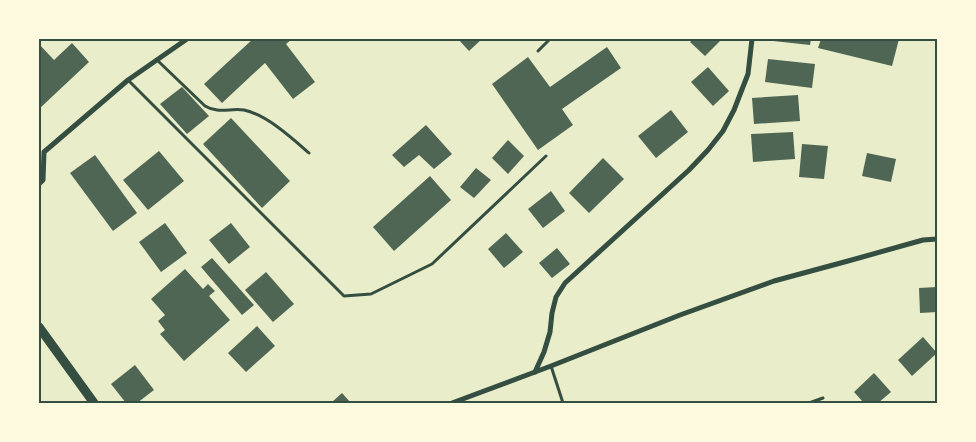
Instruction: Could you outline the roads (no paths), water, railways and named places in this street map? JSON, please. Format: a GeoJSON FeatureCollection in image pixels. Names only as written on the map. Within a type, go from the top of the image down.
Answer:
{"type":"FeatureCollection","features":[{"type":"Feature","properties":{"kind":"street"},"geometry":{"type":"LineString","coordinates":[[39,184],[43,180],[44,152],[128,80],[187,39]]}},
{"type":"Feature","properties":{"kind":"street"},"geometry":{"type":"LineString","coordinates":[[535,372],[550,332],[556,297],[565,283],[689,170],[723,131],[734,110],[748,74],[752,39]]}},
{"type":"Feature","properties":{"kind":"street"},"geometry":{"type":"LineString","coordinates":[[452,403],[680,315],[774,281],[923,240],[937,239]]}},
{"type":"Feature","properties":{"kind":"street"},"geometry":{"type":"LineString","coordinates":[[39,327],[94,403]]}},
{"type":"Feature","properties":{"kind":"lane"},"geometry":{"type":"LineString","coordinates":[[538,51],[550,39]]}},
{"type":"Feature","properties":{"kind":"lane"},"geometry":{"type":"LineString","coordinates":[[157,60],[211,110],[244,110],[261,117],[287,132],[309,154]]}},
{"type":"Feature","properties":{"kind":"lane"},"geometry":{"type":"LineString","coordinates":[[128,80],[344,296],[371,294],[432,264],[546,156]]}},
{"type":"Feature","properties":{"kind":"lane"},"geometry":{"type":"LineString","coordinates":[[551,366],[563,403]]}},
{"type":"Feature","properties":{"kind":"lane"},"geometry":{"type":"LineString","coordinates":[[809,403],[823,398]]}}]}
